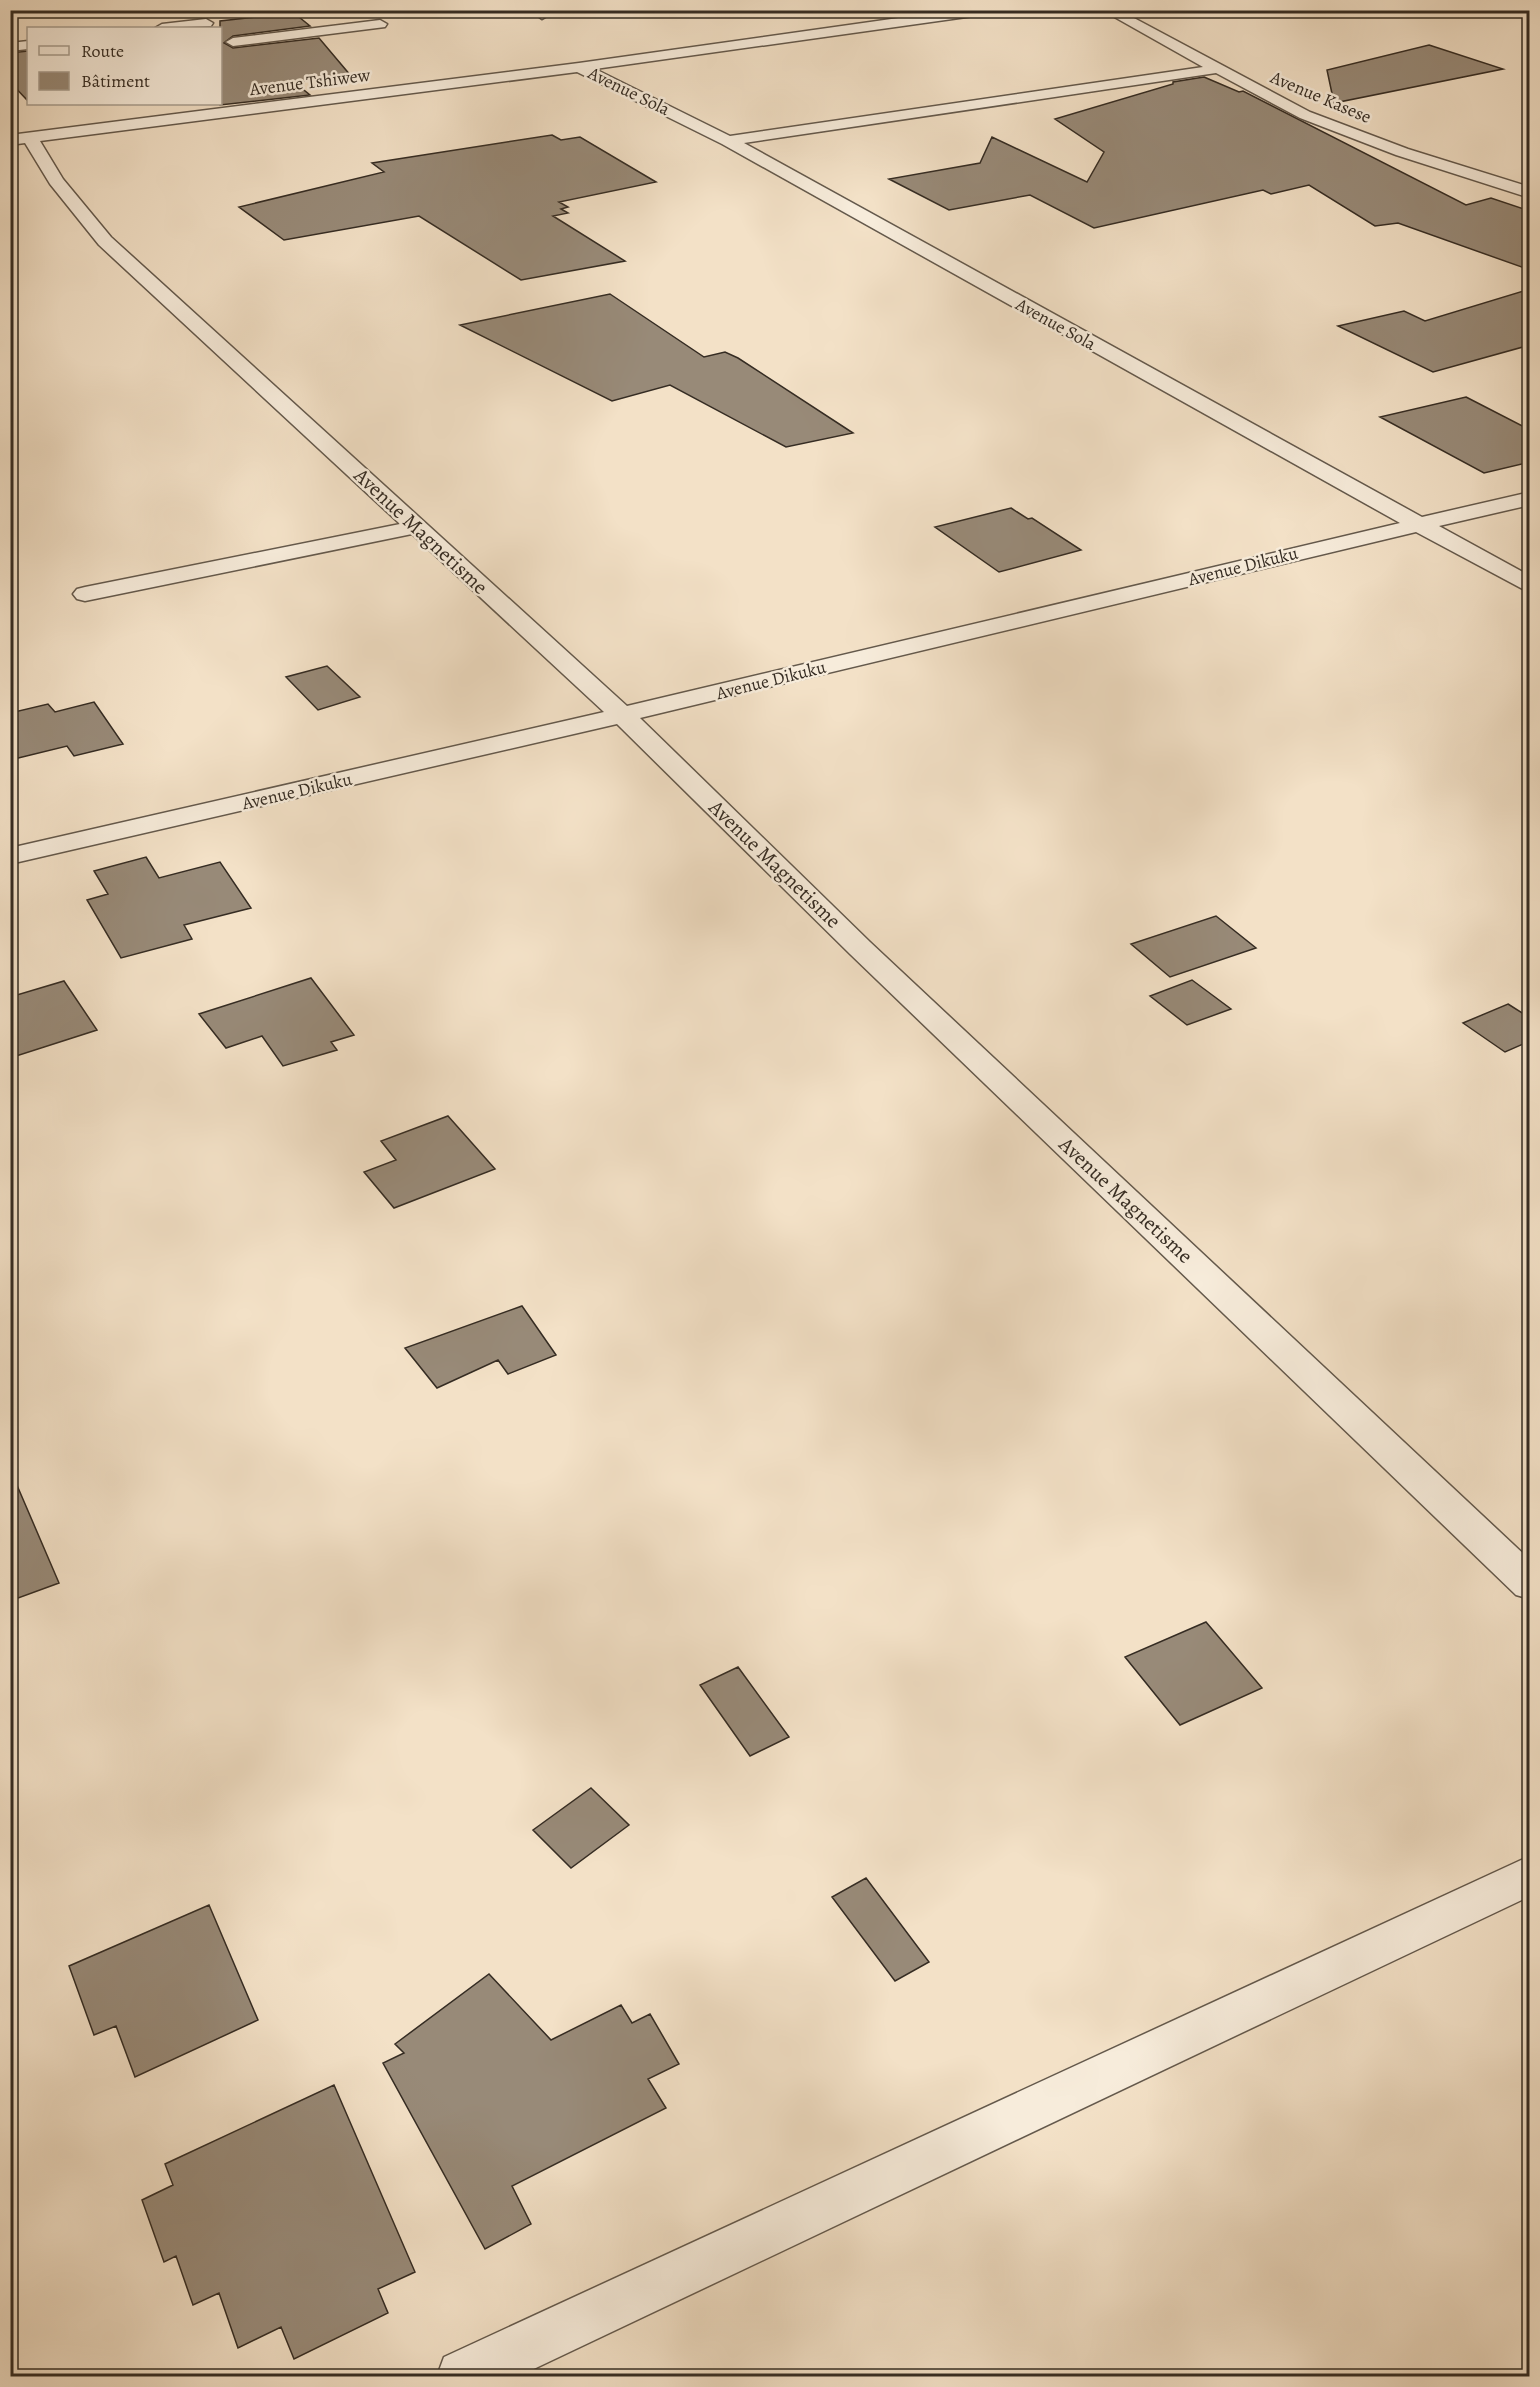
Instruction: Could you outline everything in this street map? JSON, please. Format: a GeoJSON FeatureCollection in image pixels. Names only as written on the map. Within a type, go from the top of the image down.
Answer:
{"type":"FeatureCollection","features":[{"type":"Feature","properties":{"kind":"street"},"geometry":{"type":"LineString","coordinates":[[189,10],[210,26]]}},
{"type":"Feature","properties":{"kind":"street","name":"Avenue Tshiwew"},"geometry":{"type":"LineString","coordinates":[[20,139],[579,67],[988,10]]}},
{"type":"Feature","properties":{"kind":"street","name":"Avenue Kasese"},"geometry":{"type":"LineString","coordinates":[[1108,10],[1305,115],[1402,152],[1530,193]]}},
{"type":"Feature","properties":{"kind":"street"},"geometry":{"type":"LineString","coordinates":[[233,42],[380,24]]}},
{"type":"Feature","properties":{"kind":"street"},"geometry":{"type":"LineString","coordinates":[[186,27],[210,26]]}},
{"type":"Feature","properties":{"kind":"street"},"geometry":{"type":"LineString","coordinates":[[222,34],[252,58]]}},
{"type":"Feature","properties":{"kind":"street"},"geometry":{"type":"LineString","coordinates":[[10,47],[27,45]]}},
{"type":"Feature","properties":{"kind":"street","name":"Avenue Sola"},"geometry":{"type":"LineString","coordinates":[[579,67],[729,141],[1530,586]]}},
{"type":"Feature","properties":{"kind":"street"},"geometry":{"type":"LineString","coordinates":[[729,141],[1217,69]]}},
{"type":"Feature","properties":{"kind":"street","name":"Avenue Magnetisme"},"geometry":{"type":"LineString","coordinates":[[20,139],[105,241],[622,716],[860,948],[1530,1584]]}},
{"type":"Feature","properties":{"kind":"street","name":"Avenue Dikuku"},"geometry":{"type":"LineString","coordinates":[[10,856],[622,716],[1530,498]]}},
{"type":"Feature","properties":{"kind":"street"},"geometry":{"type":"LineString","coordinates":[[85,594],[416,527]]}},
{"type":"Feature","properties":{"kind":"street"},"geometry":{"type":"LineString","coordinates":[[463,2376],[1530,1875]]}},
{"type":"Feature","properties":{"kind":"building"},"geometry":{"type":"Polygon","coordinates":[[[294,13],[310,26],[233,36],[224,43],[233,48],[319,38],[351,76],[294,82],[310,95],[222,105],[222,27],[220,27],[220,21],[294,13]]]}},
{"type":"Feature","properties":{"kind":"building"},"geometry":{"type":"Polygon","coordinates":[[[1429,45],[1503,69],[1334,103],[1327,70],[1429,45]]]}},
{"type":"Feature","properties":{"kind":"building"},"geometry":{"type":"Polygon","coordinates":[[[27,51],[27,100],[10,82],[10,53],[27,51]]]}},
{"type":"Feature","properties":{"kind":"building"},"geometry":{"type":"Polygon","coordinates":[[[1204,77],[1239,92],[1243,91],[1466,205],[1491,198],[1530,211],[1530,270],[1398,223],[1375,226],[1309,185],[1271,194],[1263,190],[1094,228],[1030,195],[949,210],[889,179],[980,163],[992,137],[1087,182],[1104,152],[1055,119],[1173,84],[1173,82],[1204,77]]]}},
{"type":"Feature","properties":{"kind":"building"},"geometry":{"type":"Polygon","coordinates":[[[552,135],[561,140],[580,137],[656,182],[559,202],[568,207],[561,209],[568,213],[553,216],[625,261],[521,280],[419,216],[284,240],[239,207],[384,172],[372,163],[552,135]]]}},
{"type":"Feature","properties":{"kind":"building"},"geometry":{"type":"Polygon","coordinates":[[[1530,289],[1530,345],[1433,372],[1338,326],[1404,311],[1425,321],[1530,289]]]}},
{"type":"Feature","properties":{"kind":"building"},"geometry":{"type":"Polygon","coordinates":[[[610,294],[704,357],[725,352],[738,358],[853,433],[786,447],[670,385],[612,401],[460,325],[610,294]]]}},
{"type":"Feature","properties":{"kind":"building"},"geometry":{"type":"Polygon","coordinates":[[[1466,397],[1530,430],[1530,462],[1484,473],[1380,417],[1466,397]]]}},
{"type":"Feature","properties":{"kind":"building"},"geometry":{"type":"Polygon","coordinates":[[[1011,508],[1028,519],[1032,518],[1081,550],[999,572],[935,527],[1011,508]]]}},
{"type":"Feature","properties":{"kind":"building"},"geometry":{"type":"Polygon","coordinates":[[[327,666],[360,697],[318,710],[286,677],[327,666]]]}},
{"type":"Feature","properties":{"kind":"building"},"geometry":{"type":"Polygon","coordinates":[[[94,702],[123,744],[74,756],[67,746],[10,760],[10,713],[48,704],[55,712],[94,702]]]}},
{"type":"Feature","properties":{"kind":"building"},"geometry":{"type":"Polygon","coordinates":[[[146,857],[159,878],[220,862],[251,908],[184,925],[192,939],[121,958],[87,900],[108,894],[94,871],[146,857]]]}},
{"type":"Feature","properties":{"kind":"building"},"geometry":{"type":"Polygon","coordinates":[[[1216,916],[1256,948],[1170,977],[1131,944],[1216,916]]]}},
{"type":"Feature","properties":{"kind":"building"},"geometry":{"type":"Polygon","coordinates":[[[311,978],[354,1035],[331,1042],[337,1050],[283,1066],[262,1036],[226,1048],[199,1014],[311,978]]]}},
{"type":"Feature","properties":{"kind":"building"},"geometry":{"type":"Polygon","coordinates":[[[1192,980],[1231,1009],[1187,1025],[1150,996],[1192,980]]]}},
{"type":"Feature","properties":{"kind":"building"},"geometry":{"type":"Polygon","coordinates":[[[64,981],[97,1030],[10,1058],[10,997],[64,981]]]}},
{"type":"Feature","properties":{"kind":"building"},"geometry":{"type":"Polygon","coordinates":[[[1508,1004],[1530,1018],[1530,1041],[1505,1052],[1463,1023],[1508,1004]]]}},
{"type":"Feature","properties":{"kind":"building"},"geometry":{"type":"Polygon","coordinates":[[[448,1116],[495,1169],[394,1208],[364,1172],[396,1160],[381,1141],[448,1116]]]}},
{"type":"Feature","properties":{"kind":"building"},"geometry":{"type":"Polygon","coordinates":[[[522,1306],[556,1355],[508,1374],[498,1360],[437,1388],[405,1348],[522,1306]]]}},
{"type":"Feature","properties":{"kind":"building"},"geometry":{"type":"Polygon","coordinates":[[[10,1469],[59,1583],[10,1601],[10,1469]]]}},
{"type":"Feature","properties":{"kind":"building"},"geometry":{"type":"Polygon","coordinates":[[[1206,1622],[1262,1688],[1180,1725],[1125,1657],[1206,1622]]]}},
{"type":"Feature","properties":{"kind":"building"},"geometry":{"type":"Polygon","coordinates":[[[738,1667],[789,1737],[750,1756],[700,1685],[738,1667]]]}},
{"type":"Feature","properties":{"kind":"building"},"geometry":{"type":"Polygon","coordinates":[[[591,1788],[629,1825],[571,1868],[533,1830],[591,1788]]]}},
{"type":"Feature","properties":{"kind":"building"},"geometry":{"type":"Polygon","coordinates":[[[866,1878],[929,1962],[895,1981],[832,1897],[866,1878]]]}},
{"type":"Feature","properties":{"kind":"building"},"geometry":{"type":"Polygon","coordinates":[[[209,1905],[258,2020],[135,2077],[116,2026],[94,2035],[69,1966],[209,1905]]]}},
{"type":"Feature","properties":{"kind":"building"},"geometry":{"type":"Polygon","coordinates":[[[489,1974],[551,2040],[621,2005],[632,2023],[650,2014],[679,2064],[648,2079],[666,2108],[512,2186],[531,2224],[485,2249],[383,2063],[404,2053],[395,2044],[489,1974]]]}},
{"type":"Feature","properties":{"kind":"building"},"geometry":{"type":"Polygon","coordinates":[[[334,2085],[415,2272],[378,2289],[388,2313],[294,2359],[281,2327],[238,2348],[219,2293],[193,2305],[176,2256],[164,2262],[142,2200],[173,2185],[165,2164],[334,2085]]]}}]}
